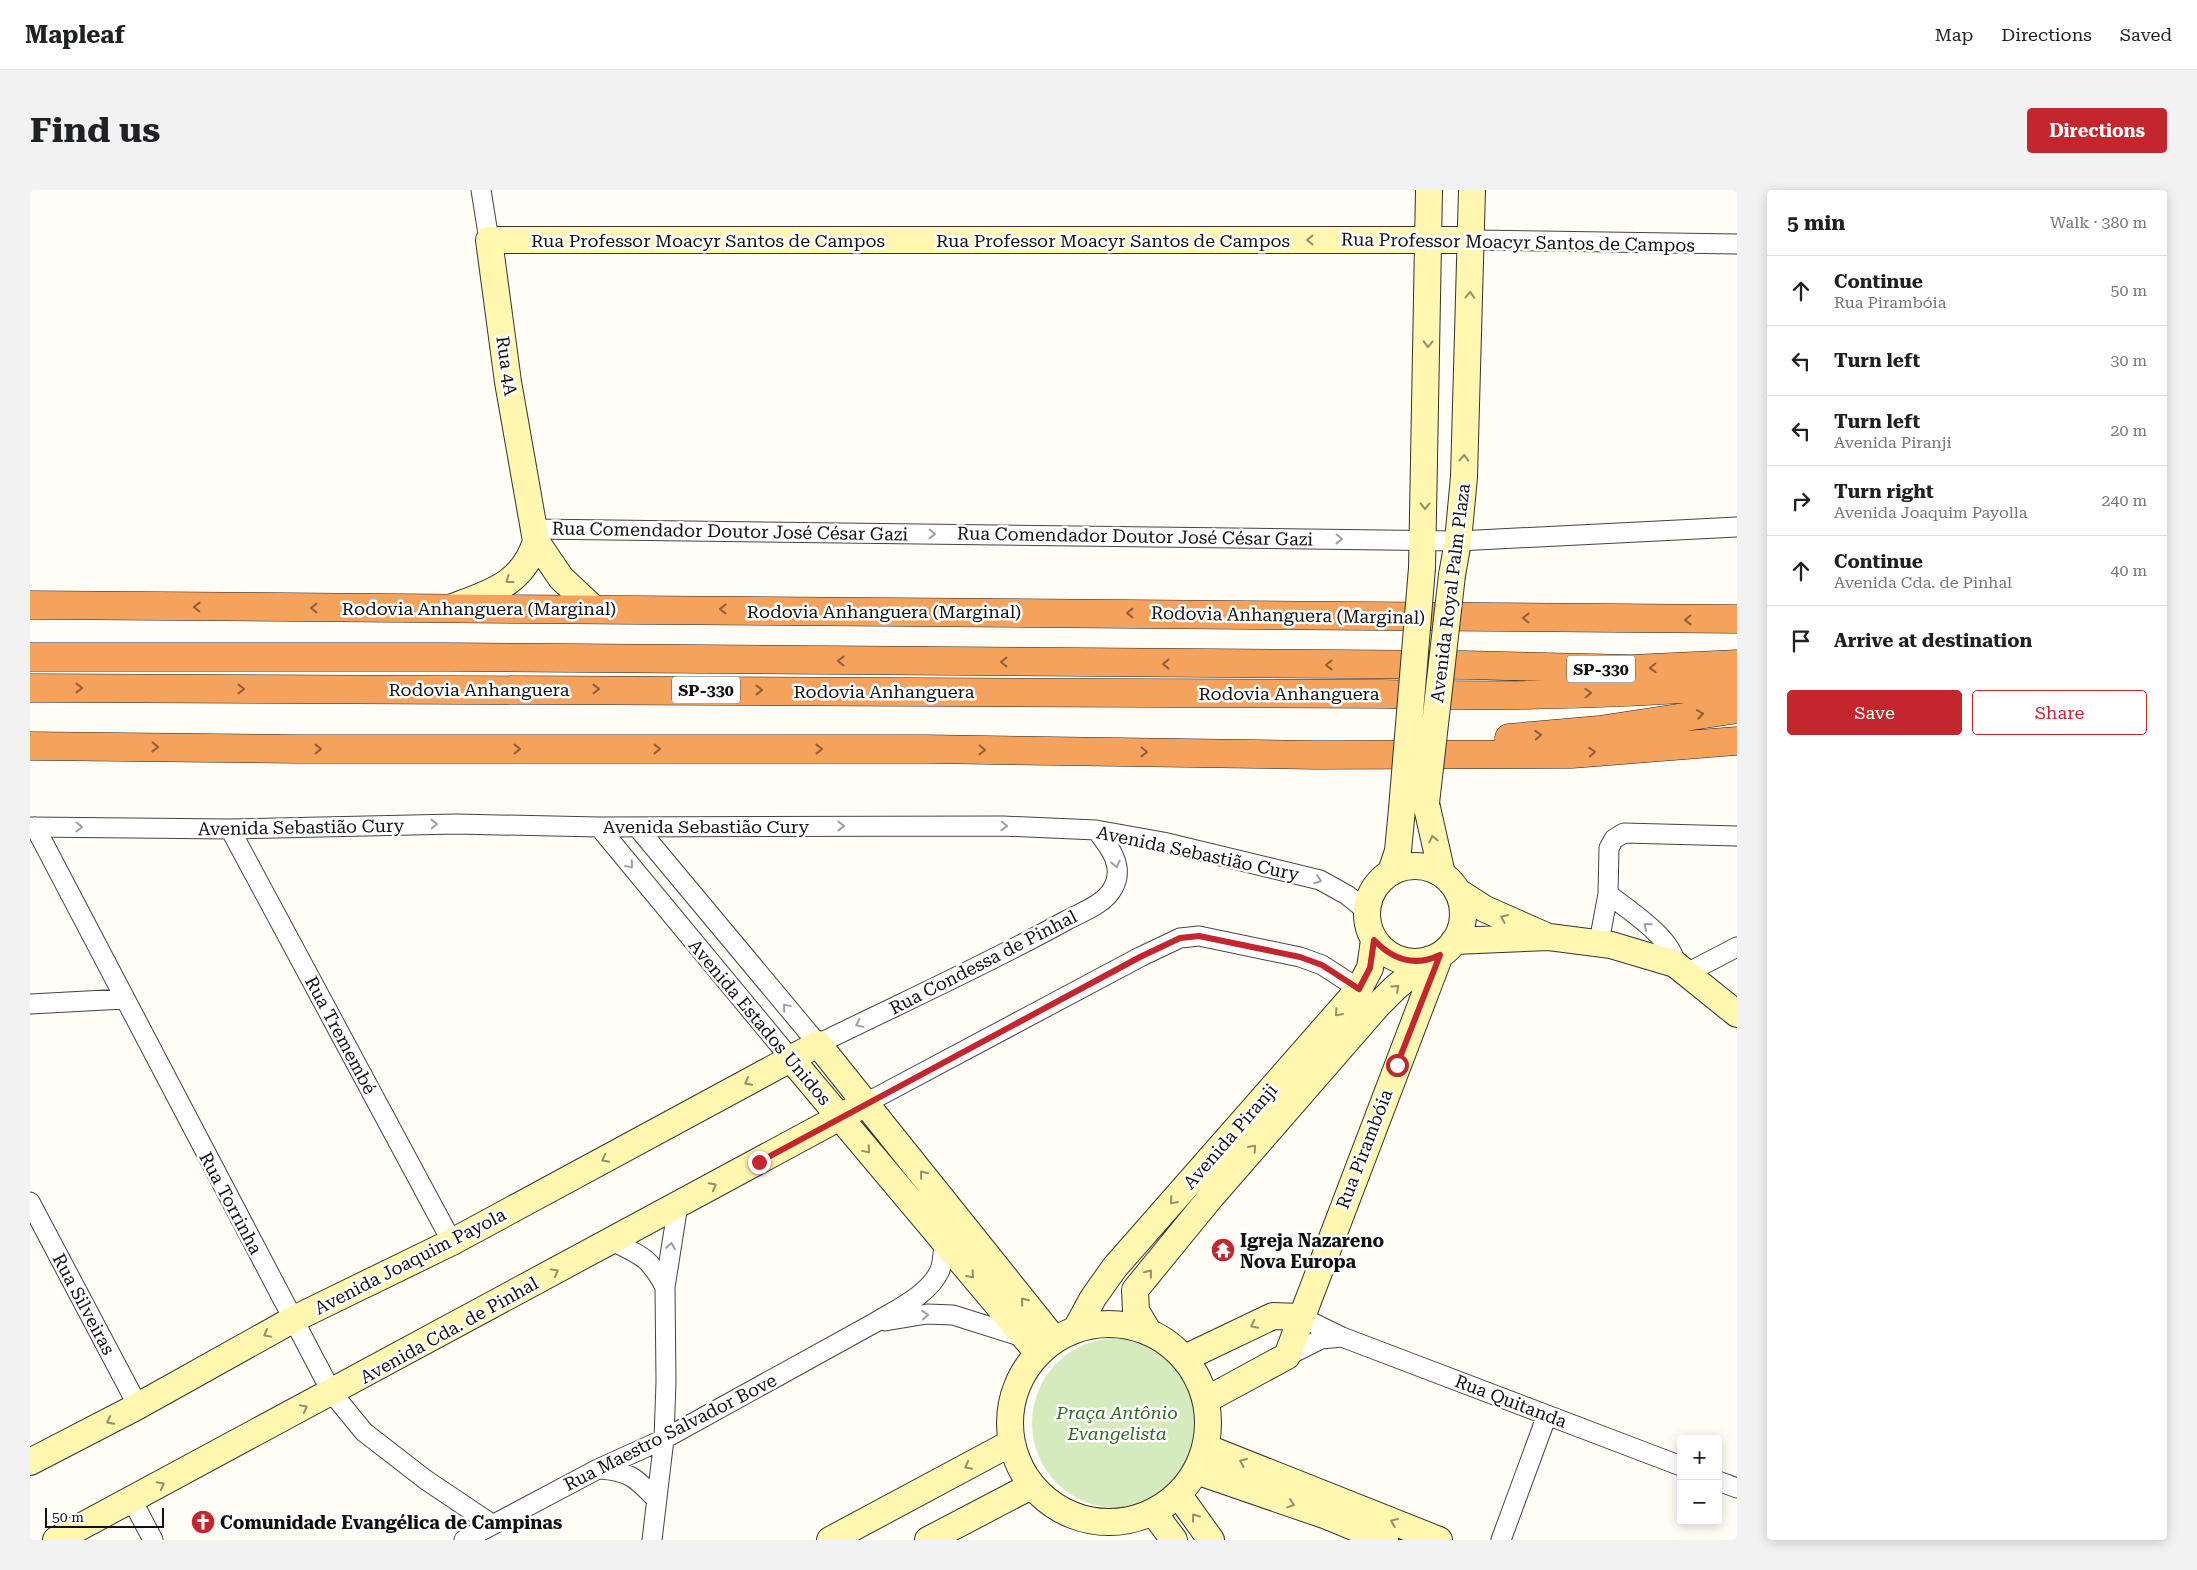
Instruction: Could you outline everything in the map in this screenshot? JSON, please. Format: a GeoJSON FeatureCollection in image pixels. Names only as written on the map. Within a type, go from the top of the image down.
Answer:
{"type":"FeatureCollection","features":[{"type":"Feature","properties":{"kind":"highway","name":"Rodovia Anhanguera (Marginal)"},"geometry":{"type":"LineString","coordinates":[[30,604],[1737,619]]}},
{"type":"Feature","properties":{"kind":"highway","name":"Rodovia Anhanguera"},"geometry":{"type":"LineString","coordinates":[[30,657],[446,657],[1466,665],[1632,669],[1737,664]]}},
{"type":"Feature","properties":{"kind":"highway","name":"Rodovia Anhanguera"},"geometry":{"type":"LineString","coordinates":[[30,688],[592,689],[1470,696],[1684,690],[1737,685]]}},
{"type":"Feature","properties":{"kind":"highway"},"geometry":{"type":"LineString","coordinates":[[1316,755],[1599,730],[1737,709]]}},
{"type":"Feature","properties":{"kind":"highway"},"geometry":{"type":"LineString","coordinates":[[30,746],[926,749],[1316,755],[1572,754],[1737,741]]}},
{"type":"Feature","properties":{"kind":"street","name":"Rua 4A"},"geometry":{"type":"LineString","coordinates":[[481,190],[508,382],[534,535],[561,578],[593,608]]}},
{"type":"Feature","properties":{"kind":"street","name":"Avenida Royal Palm Plaza"},"geometry":{"type":"LineString","coordinates":[[1429,190],[1424,540],[1414,806],[1450,882]]}},
{"type":"Feature","properties":{"kind":"street","name":"Avenida Royal Palm Plaza"},"geometry":{"type":"LineString","coordinates":[[1391,872],[1414,806],[1458,541],[1464,476],[1472,190]]}},
{"type":"Feature","properties":{"kind":"street","name":"Rua Professor Moacyr Santos de Campos"},"geometry":{"type":"LineString","coordinates":[[489,240],[1472,240],[1737,244]]}},
{"type":"Feature","properties":{"kind":"street","name":"Rua Comendador Doutor José César Gazi"},"geometry":{"type":"LineString","coordinates":[[534,535],[1458,541],[1737,528]]}},
{"type":"Feature","properties":{"kind":"street"},"geometry":{"type":"LineString","coordinates":[[450,608],[487,594],[509,582],[531,558],[534,535]]}},
{"type":"Feature","properties":{"kind":"street"},"geometry":{"type":"LineString","coordinates":[[30,755],[107,747]]}},
{"type":"Feature","properties":{"kind":"street","name":"Avenida Sebastião Cury"},"geometry":{"type":"LineString","coordinates":[[32,827],[230,829],[456,824],[599,827],[1003,826],[1096,830],[1220,855],[1320,880],[1348,895],[1367,911]]}},
{"type":"Feature","properties":{"kind":"street","name":"Rua Torrinha"},"geometry":{"type":"LineString","coordinates":[[32,827],[332,1393],[364,1432],[426,1480],[493,1524]]}},
{"type":"Feature","properties":{"kind":"street","name":"Avenida Estados Unidos"},"geometry":{"type":"LineString","coordinates":[[599,827],[944,1243],[1049,1340]]}},
{"type":"Feature","properties":{"kind":"street","name":"Avenida Estados Unidos"},"geometry":{"type":"LineString","coordinates":[[637,827],[866,1102],[1049,1340]]}},
{"type":"Feature","properties":{"kind":"street","name":"Rua Tremembé"},"geometry":{"type":"LineString","coordinates":[[230,829],[452,1242]]}},
{"type":"Feature","properties":{"kind":"street","name":"Rua Condessa de Pinhal"},"geometry":{"type":"LineString","coordinates":[[791,1059],[1039,936],[1105,899],[1114,888],[1118,873],[1115,858],[1109,846],[1096,830]]}},
{"type":"Feature","properties":{"kind":"street"},"geometry":{"type":"LineString","coordinates":[[1599,942],[1608,894],[1609,848],[1614,839],[1624,833],[1737,836]]}},
{"type":"Feature","properties":{"kind":"street"},"geometry":{"type":"LineString","coordinates":[[1549,938],[1485,909],[1431,868],[1404,867],[1391,872],[1374,888],[1367,911],[1368,926],[1374,940],[1385,952],[1399,959],[1415,962],[1442,952],[1549,938],[1599,942],[1681,969],[1737,1014]]}},
{"type":"Feature","properties":{"kind":"street"},"geometry":{"type":"LineString","coordinates":[[1442,952],[1460,929],[1462,916],[1462,903],[1450,882]]}},
{"type":"Feature","properties":{"kind":"street"},"geometry":{"type":"LineString","coordinates":[[1608,894],[1668,944],[1681,969]]}},
{"type":"Feature","properties":{"kind":"street"},"geometry":{"type":"LineString","coordinates":[[866,1102],[1140,957],[1180,938],[1199,936],[1300,957],[1322,965],[1359,989]]}},
{"type":"Feature","properties":{"kind":"street","name":"Avenida Piranji"},"geometry":{"type":"LineString","coordinates":[[1200,1459],[1178,1494],[1153,1512],[1121,1522],[1087,1521],[1056,1508],[1031,1486],[1018,1466],[1011,1443],[1010,1411],[1019,1379],[1049,1340],[1093,1298],[1115,1267],[1359,989],[1370,968],[1374,940]]}},
{"type":"Feature","properties":{"kind":"street"},"geometry":{"type":"LineString","coordinates":[[1681,969],[1737,947]]}},
{"type":"Feature","properties":{"kind":"street","name":"Rua Pirambóia"},"geometry":{"type":"LineString","coordinates":[[1287,1356],[1442,952]]}},
{"type":"Feature","properties":{"kind":"street","name":"Avenida Piranji"},"geometry":{"type":"LineString","coordinates":[[1148,1331],[1136,1311],[1135,1290],[1211,1197],[1378,1005],[1442,952]]}},
{"type":"Feature","properties":{"kind":"street"},"geometry":{"type":"LineString","coordinates":[[30,1004],[124,999]]}},
{"type":"Feature","properties":{"kind":"street","name":"Avenida Joaquim Payola"},"geometry":{"type":"LineString","coordinates":[[30,1462],[138,1406],[294,1320],[452,1242],[791,1059]]}},
{"type":"Feature","properties":{"kind":"street","name":"Avenida Cda. de Pinhal"},"geometry":{"type":"LineString","coordinates":[[56,1540],[332,1393],[840,1118],[866,1102]]}},
{"type":"Feature","properties":{"kind":"street","name":"Rua Silveiras"},"geometry":{"type":"LineString","coordinates":[[30,1202],[138,1406]]}},
{"type":"Feature","properties":{"kind":"street"},"geometry":{"type":"LineString","coordinates":[[652,1540],[664,1439],[666,1382],[665,1287],[678,1205]]}},
{"type":"Feature","properties":{"kind":"street"},"geometry":{"type":"LineString","coordinates":[[612,1241],[640,1255],[654,1266],[665,1287]]}},
{"type":"Feature","properties":{"kind":"street","name":"Rua Maestro Salvador Bove"},"geometry":{"type":"LineString","coordinates":[[464,1540],[598,1469],[664,1439],[876,1322],[905,1304],[934,1280],[940,1269],[944,1243]]}},
{"type":"Feature","properties":{"kind":"street","name":"Rua Maestro Salvador Bove"},"geometry":{"type":"LineString","coordinates":[[876,1322],[927,1314],[953,1315],[1049,1340]]}},
{"type":"Feature","properties":{"kind":"street"},"geometry":{"type":"LineString","coordinates":[[1185,1358],[1273,1316],[1301,1316]]}},
{"type":"Feature","properties":{"kind":"street","name":"Rua Quitanda"},"geometry":{"type":"LineString","coordinates":[[1301,1316],[1342,1337],[1677,1464]]}},
{"type":"Feature","properties":{"kind":"street"},"geometry":{"type":"LineString","coordinates":[[1049,1340],[1102,1323],[1126,1324],[1148,1331],[1168,1342],[1185,1358],[1198,1378],[1206,1400],[1208,1424],[1200,1459]]}},
{"type":"Feature","properties":{"kind":"street","name":"Rua Quitanda"},"geometry":{"type":"LineString","coordinates":[[1287,1356],[1321,1339],[1342,1337]]}},
{"type":"Feature","properties":{"kind":"street"},"geometry":{"type":"LineString","coordinates":[[1206,1400],[1287,1356]]}},
{"type":"Feature","properties":{"kind":"street"},"geometry":{"type":"LineString","coordinates":[[1501,1540],[1547,1415]]}},
{"type":"Feature","properties":{"kind":"street"},"geometry":{"type":"LineString","coordinates":[[830,1540],[1011,1443]]}},
{"type":"Feature","properties":{"kind":"street"},"geometry":{"type":"LineString","coordinates":[[1200,1459],[1326,1516],[1385,1540]]}},
{"type":"Feature","properties":{"kind":"street"},"geometry":{"type":"LineString","coordinates":[[1200,1459],[1439,1540]]}},
{"type":"Feature","properties":{"kind":"street"},"geometry":{"type":"LineString","coordinates":[[598,1469],[619,1470],[630,1474],[656,1498]]}},
{"type":"Feature","properties":{"kind":"street"},"geometry":{"type":"LineString","coordinates":[[1722,1482],[1737,1488]]}},
{"type":"Feature","properties":{"kind":"street"},"geometry":{"type":"LineString","coordinates":[[936,1538],[1031,1486]]}},
{"type":"Feature","properties":{"kind":"street"},"geometry":{"type":"LineString","coordinates":[[1178,1494],[1211,1540]]}},
{"type":"Feature","properties":{"kind":"street"},"geometry":{"type":"LineString","coordinates":[[132,1500],[154,1540]]}},
{"type":"Feature","properties":{"kind":"street"},"geometry":{"type":"LineString","coordinates":[[1153,1512],[1174,1540]]}},
{"type":"Feature","properties":{"kind":"green space","name":"Praça Antônio Evangelista"},"geometry":{"type":"Polygon","coordinates":[[[1117,1338],[1142,1342],[1157,1348],[1177,1363],[1192,1383],[1198,1398],[1202,1423],[1198,1448],[1192,1463],[1177,1483],[1157,1498],[1142,1504],[1117,1508],[1092,1504],[1077,1498],[1057,1483],[1042,1463],[1036,1448],[1032,1423],[1036,1398],[1042,1383],[1057,1363],[1077,1348],[1092,1342],[1117,1338]]]}},
{"type":"Feature","properties":{"kind":"place","name":"Igreja Nazareno Nova Europa"},"geometry":{"type":"Point","coordinates":[1223,1250]}},
{"type":"Feature","properties":{"kind":"place","name":"Comunidade Evangélica de Campinas"},"geometry":{"type":"Point","coordinates":[203,1522]}},
{"type":"Feature","properties":{"kind":"route"},"geometry":{"type":"LineString","coordinates":[[759,1162],[866,1102],[1140,957],[1180,938],[1199,936],[1300,957],[1322,965],[1359,989],[1370,968],[1374,940],[1385,952],[1399,959],[1415,962],[1440,955],[1397,1065]]}}]}
